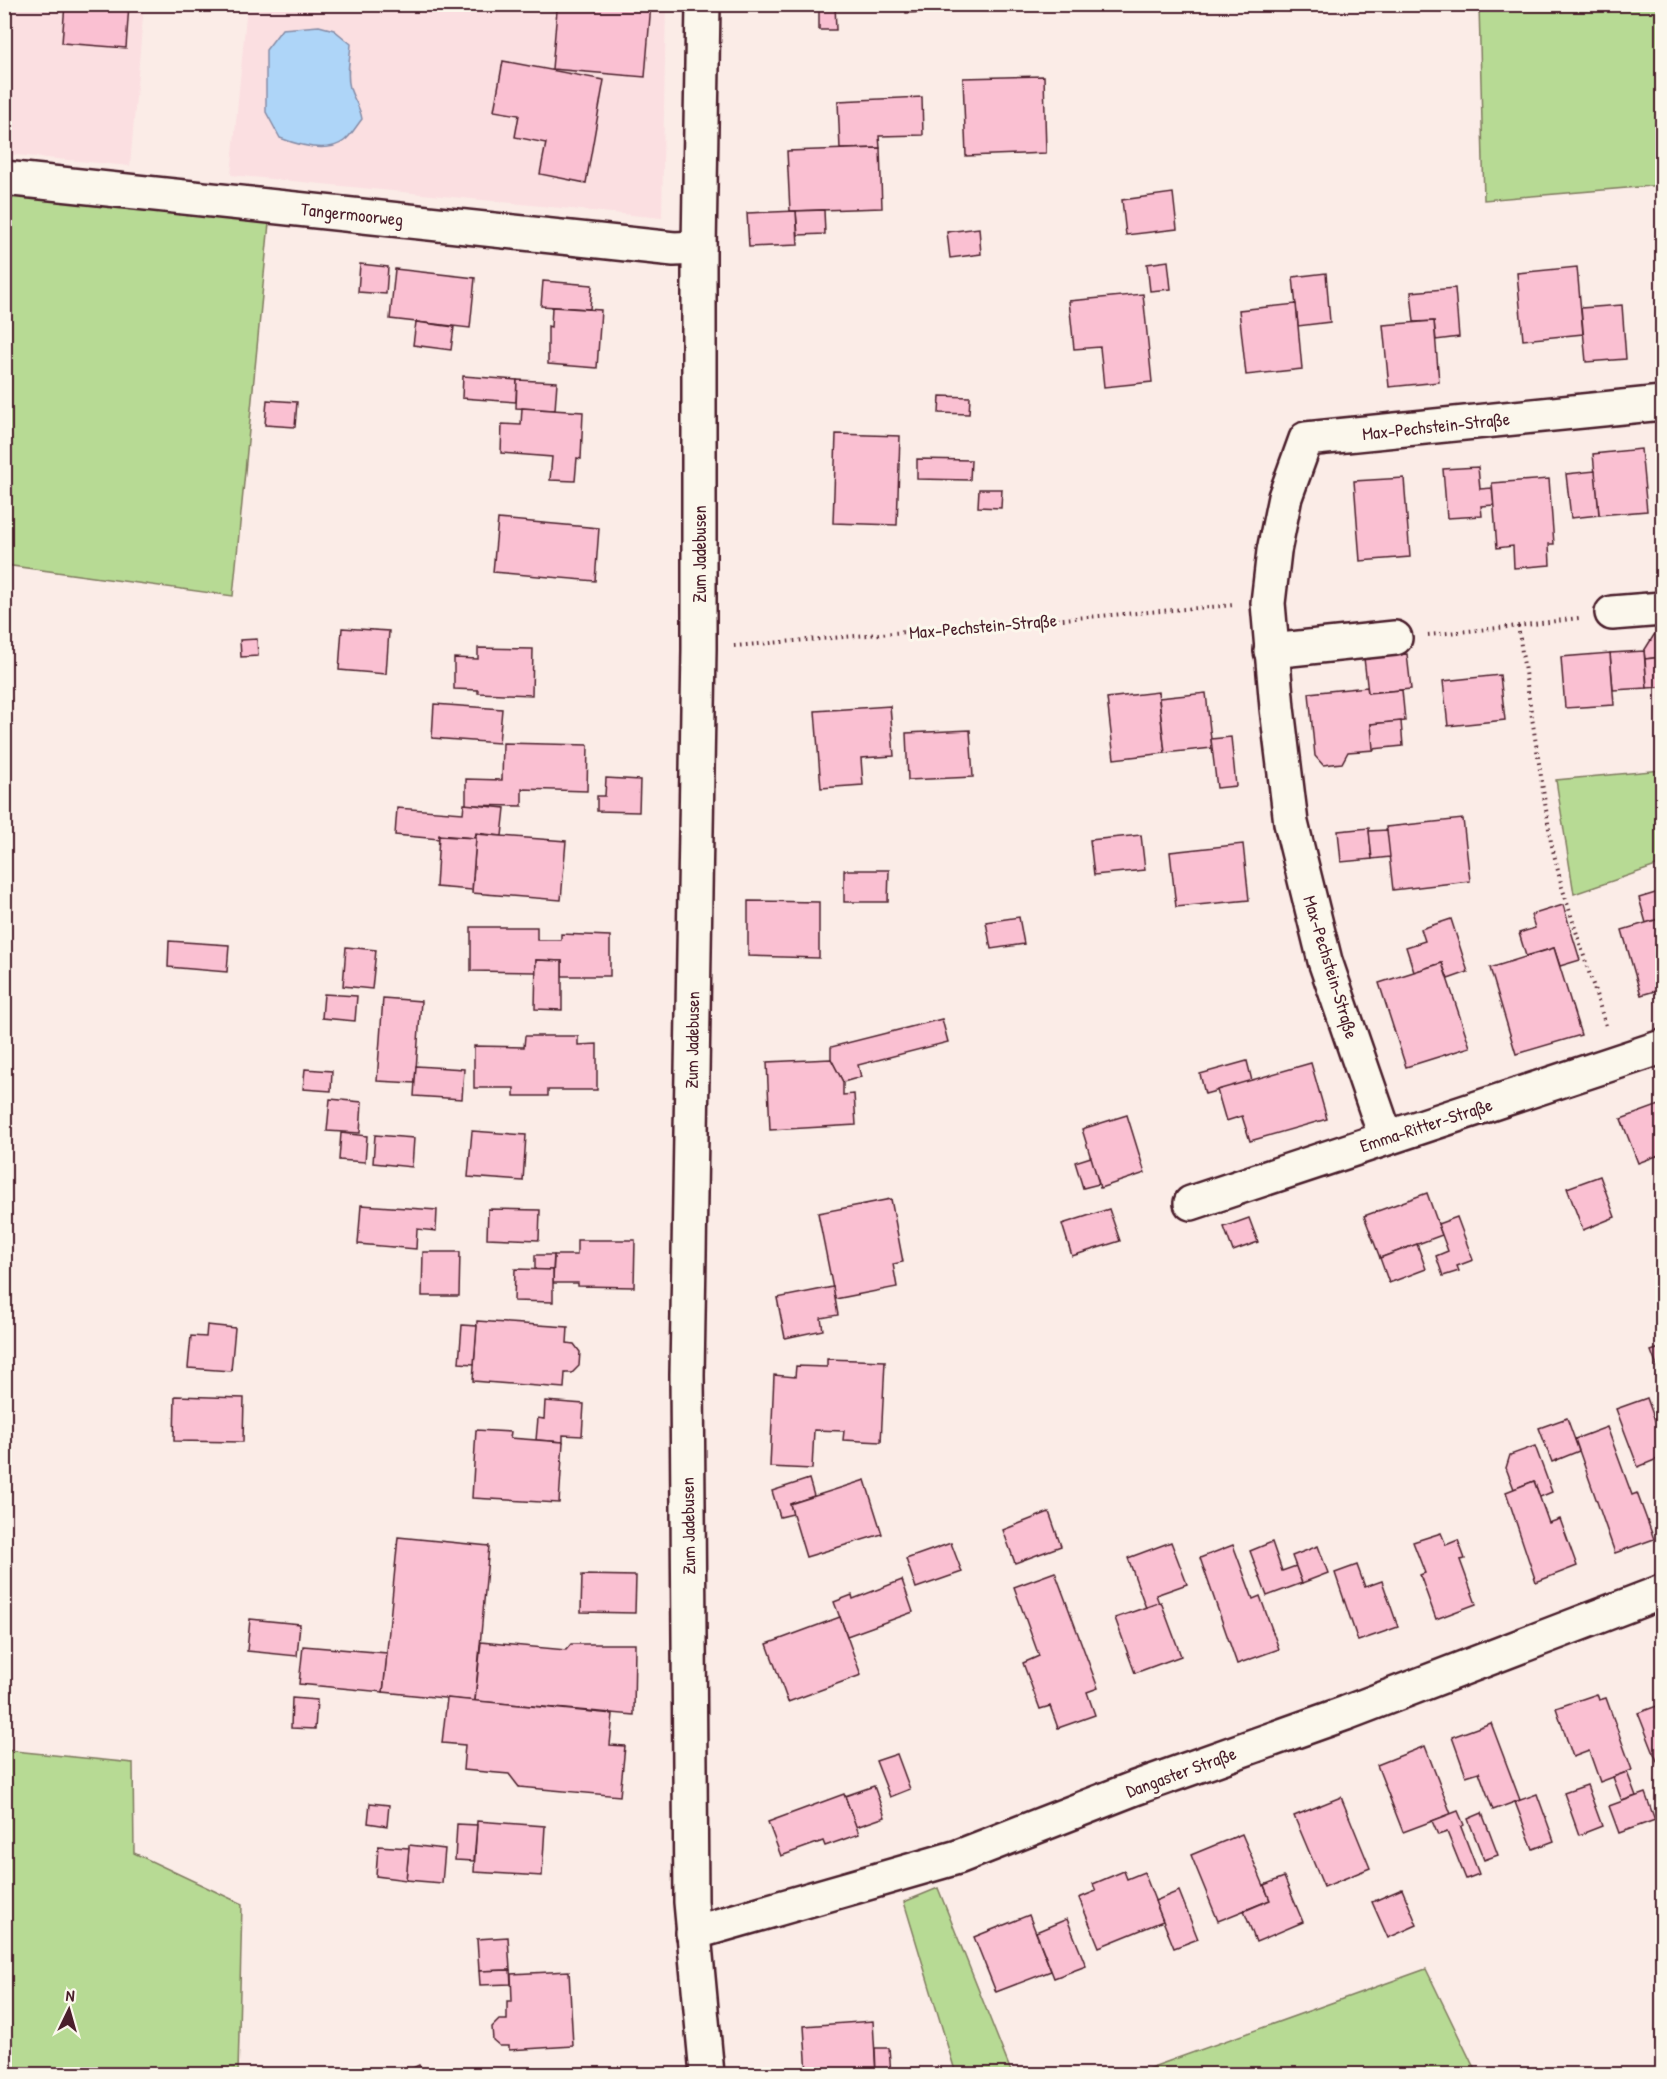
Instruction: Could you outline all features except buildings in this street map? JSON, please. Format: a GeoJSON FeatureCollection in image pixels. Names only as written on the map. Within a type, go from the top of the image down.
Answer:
{"type":"FeatureCollection","features":[{"type":"Feature","properties":{"kind":"street","name":"Zum Jadebusen"},"geometry":{"type":"LineString","coordinates":[[703,4],[699,248],[699,649],[687,1375],[693,1933],[707,2074]]}},
{"type":"Feature","properties":{"kind":"street","name":"Tangermoorweg"},"geometry":{"type":"LineString","coordinates":[[4,178],[674,249],[699,248]]}},
{"type":"Feature","properties":{"kind":"street","name":"Max-Pechstein-Straße"},"geometry":{"type":"LineString","coordinates":[[1386,1138],[1325,961],[1291,823],[1268,603],[1274,551],[1285,497],[1306,439],[1662,403]]}},
{"type":"Feature","properties":{"kind":"street"},"geometry":{"type":"LineString","coordinates":[[1612,613],[1662,609]]}},
{"type":"Feature","properties":{"kind":"street"},"geometry":{"type":"LineString","coordinates":[[1272,651],[1395,638]]}},
{"type":"Feature","properties":{"kind":"street","name":"Emma-Ritter-Straße"},"geometry":{"type":"LineString","coordinates":[[1191,1203],[1662,1047]]}},
{"type":"Feature","properties":{"kind":"street","name":"Dangaster Straße"},"geometry":{"type":"LineString","coordinates":[[693,1933],[958,1857],[1135,1788],[1346,1713],[1662,1592]]}},
{"type":"Feature","properties":{"kind":"path","name":"Max-Pechstein-Straße"},"geometry":{"type":"LineString","coordinates":[[699,649],[1268,603]]}},
{"type":"Feature","properties":{"kind":"path"},"geometry":{"type":"LineString","coordinates":[[1395,638],[1518,626],[1612,613]]}},
{"type":"Feature","properties":{"kind":"path"},"geometry":{"type":"LineString","coordinates":[[1518,626],[1551,842],[1562,887],[1617,1061]]}},
{"type":"Feature","properties":{"kind":"shaded area"},"geometry":{"type":"Polygon","coordinates":[[[4,5],[144,5],[130,166],[5,154],[4,5]]]}},
{"type":"Feature","properties":{"kind":"shaded area"},"geometry":{"type":"Polygon","coordinates":[[[247,5],[666,5],[662,218],[231,175],[247,5]]]}},
{"type":"Feature","properties":{"kind":"green space"},"geometry":{"type":"Polygon","coordinates":[[[1479,5],[1662,5],[1662,185],[1484,200],[1479,5]]]}},
{"type":"Feature","properties":{"kind":"green space"},"geometry":{"type":"Polygon","coordinates":[[[5,195],[269,223],[233,596],[5,565],[5,195]]]}},
{"type":"Feature","properties":{"kind":"green space"},"geometry":{"type":"Polygon","coordinates":[[[1662,770],[1662,864],[1574,894],[1556,780],[1662,770]]]}},
{"type":"Feature","properties":{"kind":"green space"},"geometry":{"type":"Polygon","coordinates":[[[4,1750],[133,1763],[134,1853],[242,1904],[238,2074],[92,2074],[5,2067],[4,1750]]]}},
{"type":"Feature","properties":{"kind":"green space"},"geometry":{"type":"Polygon","coordinates":[[[938,1888],[1012,2074],[956,2074],[904,1902],[938,1888]]]}},
{"type":"Feature","properties":{"kind":"green space"},"geometry":{"type":"Polygon","coordinates":[[[1426,1969],[1477,2074],[1133,2074],[1426,1969]]]}},
{"type":"Feature","properties":{"kind":"water"},"geometry":{"type":"Polygon","coordinates":[[[319,26],[334,30],[351,44],[349,83],[362,119],[344,141],[321,148],[280,138],[266,112],[266,50],[282,29],[319,26]]]}}]}
